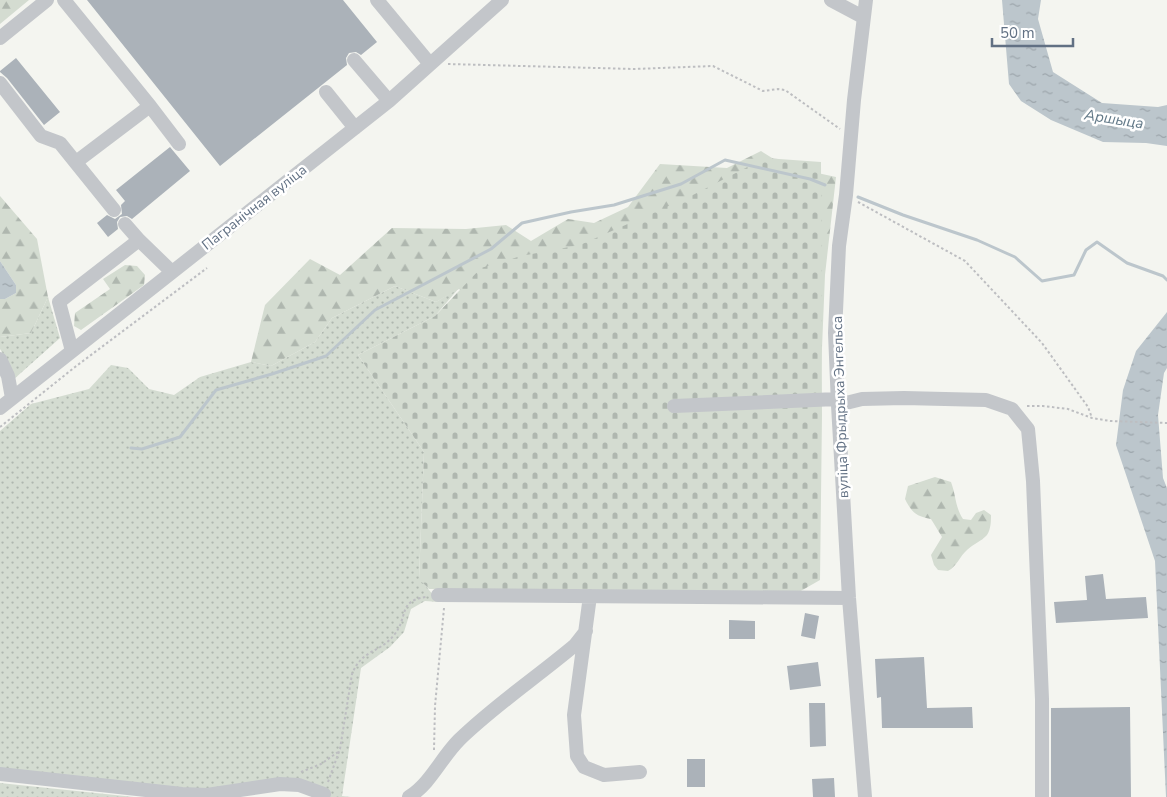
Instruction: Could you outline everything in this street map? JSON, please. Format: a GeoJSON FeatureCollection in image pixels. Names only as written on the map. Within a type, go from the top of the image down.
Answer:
{"type":"FeatureCollection","features":[{"type":"Feature","properties":{"kind":"street"},"geometry":{"type":"LineString","coordinates":[[0,38],[47,0]]}},
{"type":"Feature","properties":{"kind":"street"},"geometry":{"type":"LineString","coordinates":[[64,0],[179,144]]}},
{"type":"Feature","properties":{"kind":"street"},"geometry":{"type":"LineString","coordinates":[[377,0],[430,64]]}},
{"type":"Feature","properties":{"kind":"street","name":"Пагранічная вуліца"},"geometry":{"type":"LineString","coordinates":[[0,408],[389,101],[502,0]]}},
{"type":"Feature","properties":{"kind":"street"},"geometry":{"type":"LineString","coordinates":[[831,0],[863,17]]}},
{"type":"Feature","properties":{"kind":"street","name":"вуліца Фрыдрыха Энгельса"},"geometry":{"type":"LineString","coordinates":[[865,797],[837,402],[835,333],[838,246],[846,195],[866,0]]}},
{"type":"Feature","properties":{"kind":"street"},"geometry":{"type":"LineString","coordinates":[[354,60],[389,101]]}},
{"type":"Feature","properties":{"kind":"street"},"geometry":{"type":"LineString","coordinates":[[0,83],[41,136],[60,143],[114,210]]}},
{"type":"Feature","properties":{"kind":"street"},"geometry":{"type":"LineString","coordinates":[[326,92],[355,128]]}},
{"type":"Feature","properties":{"kind":"street"},"geometry":{"type":"LineString","coordinates":[[76,162],[150,106]]}},
{"type":"Feature","properties":{"kind":"street"},"geometry":{"type":"LineString","coordinates":[[125,224],[172,272]]}},
{"type":"Feature","properties":{"kind":"street"},"geometry":{"type":"LineString","coordinates":[[72,351],[59,302],[139,240]]}},
{"type":"Feature","properties":{"kind":"street"},"geometry":{"type":"LineString","coordinates":[[0,359],[8,376],[12,398]]}},
{"type":"Feature","properties":{"kind":"street"},"geometry":{"type":"LineString","coordinates":[[674,406],[837,402],[862,399],[904,398],[986,400],[1012,409],[1028,430],[1033,481],[1042,699],[1042,797]]}},
{"type":"Feature","properties":{"kind":"street"},"geometry":{"type":"LineString","coordinates":[[442,595],[850,598]]}},
{"type":"Feature","properties":{"kind":"street"},"geometry":{"type":"LineString","coordinates":[[590,596],[574,715],[577,756],[584,767],[604,775],[640,772]]}},
{"type":"Feature","properties":{"kind":"street"},"geometry":{"type":"LineString","coordinates":[[409,797],[425,785],[459,740],[492,710],[575,645],[586,631]]}},
{"type":"Feature","properties":{"kind":"street"},"geometry":{"type":"LineString","coordinates":[[0,774],[182,794],[207,795],[280,784],[299,785],[326,796]]}},
{"type":"Feature","properties":{"kind":"path"},"geometry":{"type":"LineString","coordinates":[[430,64],[634,68],[713,66],[763,91],[785,90],[852,137]]}},
{"type":"Feature","properties":{"kind":"path"},"geometry":{"type":"LineString","coordinates":[[846,195],[965,261],[1042,343],[1088,407],[1092,418]]}},
{"type":"Feature","properties":{"kind":"path"},"geometry":{"type":"LineString","coordinates":[[0,426],[207,268]]}},
{"type":"Feature","properties":{"kind":"path"},"geometry":{"type":"LineString","coordinates":[[1012,409],[1020,406],[1043,406],[1068,409],[1092,418],[1110,421],[1167,423]]}},
{"type":"Feature","properties":{"kind":"path"},"geometry":{"type":"LineString","coordinates":[[326,796],[340,749],[352,674],[359,661],[365,655],[390,640],[400,627],[405,610],[412,600],[442,595],[432,775]]}},
{"type":"Feature","properties":{"kind":"path"},"geometry":{"type":"LineString","coordinates":[[298,773],[321,764],[340,749]]}},
{"type":"Feature","properties":{"kind":"green space"},"geometry":{"type":"Polygon","coordinates":[[[0,0],[29,0],[0,24],[0,0]]]}},
{"type":"Feature","properties":{"kind":"green space"},"geometry":{"type":"Polygon","coordinates":[[[761,151],[785,166],[836,177],[825,275],[816,494],[459,289],[436,302],[395,286],[332,318],[315,342],[271,366],[251,362],[265,305],[310,259],[340,275],[392,228],[466,229],[506,225],[531,241],[568,219],[594,223],[628,207],[660,164],[727,168],[761,151]]]}},
{"type":"Feature","properties":{"kind":"green space"},"geometry":{"type":"Polygon","coordinates":[[[765,158],[821,162],[822,415],[820,580],[799,592],[429,589],[419,579],[424,452],[358,355],[435,316],[481,268],[521,256],[580,245],[689,197],[765,158]]]}},
{"type":"Feature","properties":{"kind":"green space"},"geometry":{"type":"Polygon","coordinates":[[[0,196],[37,239],[48,297],[31,333],[0,337],[0,299],[5,299],[16,293],[16,285],[0,261],[0,196]]]}},
{"type":"Feature","properties":{"kind":"green space"},"geometry":{"type":"Polygon","coordinates":[[[125,265],[137,266],[145,275],[144,285],[81,330],[74,326],[75,313],[110,289],[103,279],[125,265]]]}},
{"type":"Feature","properties":{"kind":"green space"},"geometry":{"type":"Polygon","coordinates":[[[395,286],[436,302],[459,288],[435,316],[358,355],[424,452],[419,578],[439,602],[425,601],[411,609],[404,632],[390,647],[361,668],[342,796],[351,797],[313,797],[313,791],[268,786],[210,794],[0,770],[0,431],[31,404],[89,389],[111,365],[128,368],[149,389],[174,395],[200,377],[251,362],[271,366],[315,342],[332,318],[395,286]]]}},
{"type":"Feature","properties":{"kind":"green space"},"geometry":{"type":"Polygon","coordinates":[[[48,297],[60,338],[13,380],[5,357],[0,349],[0,337],[31,333],[48,297]]]}},
{"type":"Feature","properties":{"kind":"green space"},"geometry":{"type":"Polygon","coordinates":[[[935,477],[951,482],[958,510],[963,519],[971,520],[976,513],[984,510],[991,515],[990,528],[987,535],[967,550],[948,571],[938,570],[934,565],[931,555],[942,537],[931,519],[915,513],[905,499],[908,486],[935,477]]]}},
{"type":"Feature","properties":{"kind":"green space"},"geometry":{"type":"Polygon","coordinates":[[[0,783],[134,797],[0,797],[0,783]]]}},
{"type":"Feature","properties":{"kind":"water","name":"Аршыца"},"geometry":{"type":"Polygon","coordinates":[[[1002,0],[1041,0],[1038,19],[1053,72],[1102,103],[1158,107],[1167,105],[1167,146],[1146,143],[1103,142],[1051,120],[1021,101],[1009,84],[1002,0]]]}},
{"type":"Feature","properties":{"kind":"water"},"geometry":{"type":"Polygon","coordinates":[[[0,261],[16,285],[16,293],[5,299],[0,299],[0,261]]]}},
{"type":"Feature","properties":{"kind":"water"},"geometry":{"type":"Polygon","coordinates":[[[1167,312],[1167,368],[1164,373],[1158,415],[1163,478],[1167,488],[1166,797],[1155,561],[1116,445],[1123,390],[1136,351],[1167,312]]]}},
{"type":"Feature","properties":{"kind":"building"},"geometry":{"type":"Polygon","coordinates":[[[87,0],[343,0],[377,42],[361,55],[356,52],[349,53],[346,58],[347,65],[220,166],[87,0]]]}},
{"type":"Feature","properties":{"kind":"building"},"geometry":{"type":"Polygon","coordinates":[[[16,58],[60,112],[44,125],[7,78],[0,72],[16,58]]]}},
{"type":"Feature","properties":{"kind":"building"},"geometry":{"type":"Polygon","coordinates":[[[170,147],[190,171],[132,219],[127,216],[120,217],[117,222],[118,229],[108,237],[97,223],[107,215],[115,219],[122,214],[121,205],[125,201],[116,190],[170,147]]]}},
{"type":"Feature","properties":{"kind":"building"},"geometry":{"type":"Polygon","coordinates":[[[1103,574],[1106,599],[1146,597],[1148,618],[1056,623],[1054,602],[1087,600],[1085,576],[1103,574]]]}},
{"type":"Feature","properties":{"kind":"building"},"geometry":{"type":"Polygon","coordinates":[[[805,613],[819,616],[815,639],[801,636],[805,613]]]}},
{"type":"Feature","properties":{"kind":"building"},"geometry":{"type":"Polygon","coordinates":[[[729,620],[755,621],[755,639],[729,639],[729,620]]]}},
{"type":"Feature","properties":{"kind":"building"},"geometry":{"type":"Polygon","coordinates":[[[924,657],[927,708],[972,707],[973,728],[882,728],[881,697],[877,698],[875,659],[924,657]]]}},
{"type":"Feature","properties":{"kind":"building"},"geometry":{"type":"Polygon","coordinates":[[[818,662],[821,686],[790,690],[787,666],[818,662]]]}},
{"type":"Feature","properties":{"kind":"building"},"geometry":{"type":"Polygon","coordinates":[[[809,703],[825,703],[826,746],[810,747],[809,703]]]}},
{"type":"Feature","properties":{"kind":"building"},"geometry":{"type":"Polygon","coordinates":[[[1130,707],[1131,797],[1051,797],[1051,708],[1130,707]]]}},
{"type":"Feature","properties":{"kind":"building"},"geometry":{"type":"Polygon","coordinates":[[[687,759],[705,759],[705,787],[687,787],[687,759]]]}},
{"type":"Feature","properties":{"kind":"building"},"geometry":{"type":"Polygon","coordinates":[[[834,778],[835,797],[813,797],[812,779],[834,778]]]}},
{"type":"Feature","properties":{"kind":"waterway"},"geometry":{"type":"LineString","coordinates":[[131,448],[142,449],[180,437],[216,390],[326,356],[375,310],[491,249],[522,223],[614,205],[681,184],[725,160],[810,179],[825,185]]}},
{"type":"Feature","properties":{"kind":"waterway"},"geometry":{"type":"LineString","coordinates":[[858,197],[903,215],[977,240],[1015,257],[1042,281],[1074,275],[1086,250],[1097,242],[1127,263],[1163,276],[1167,280]]}}]}
